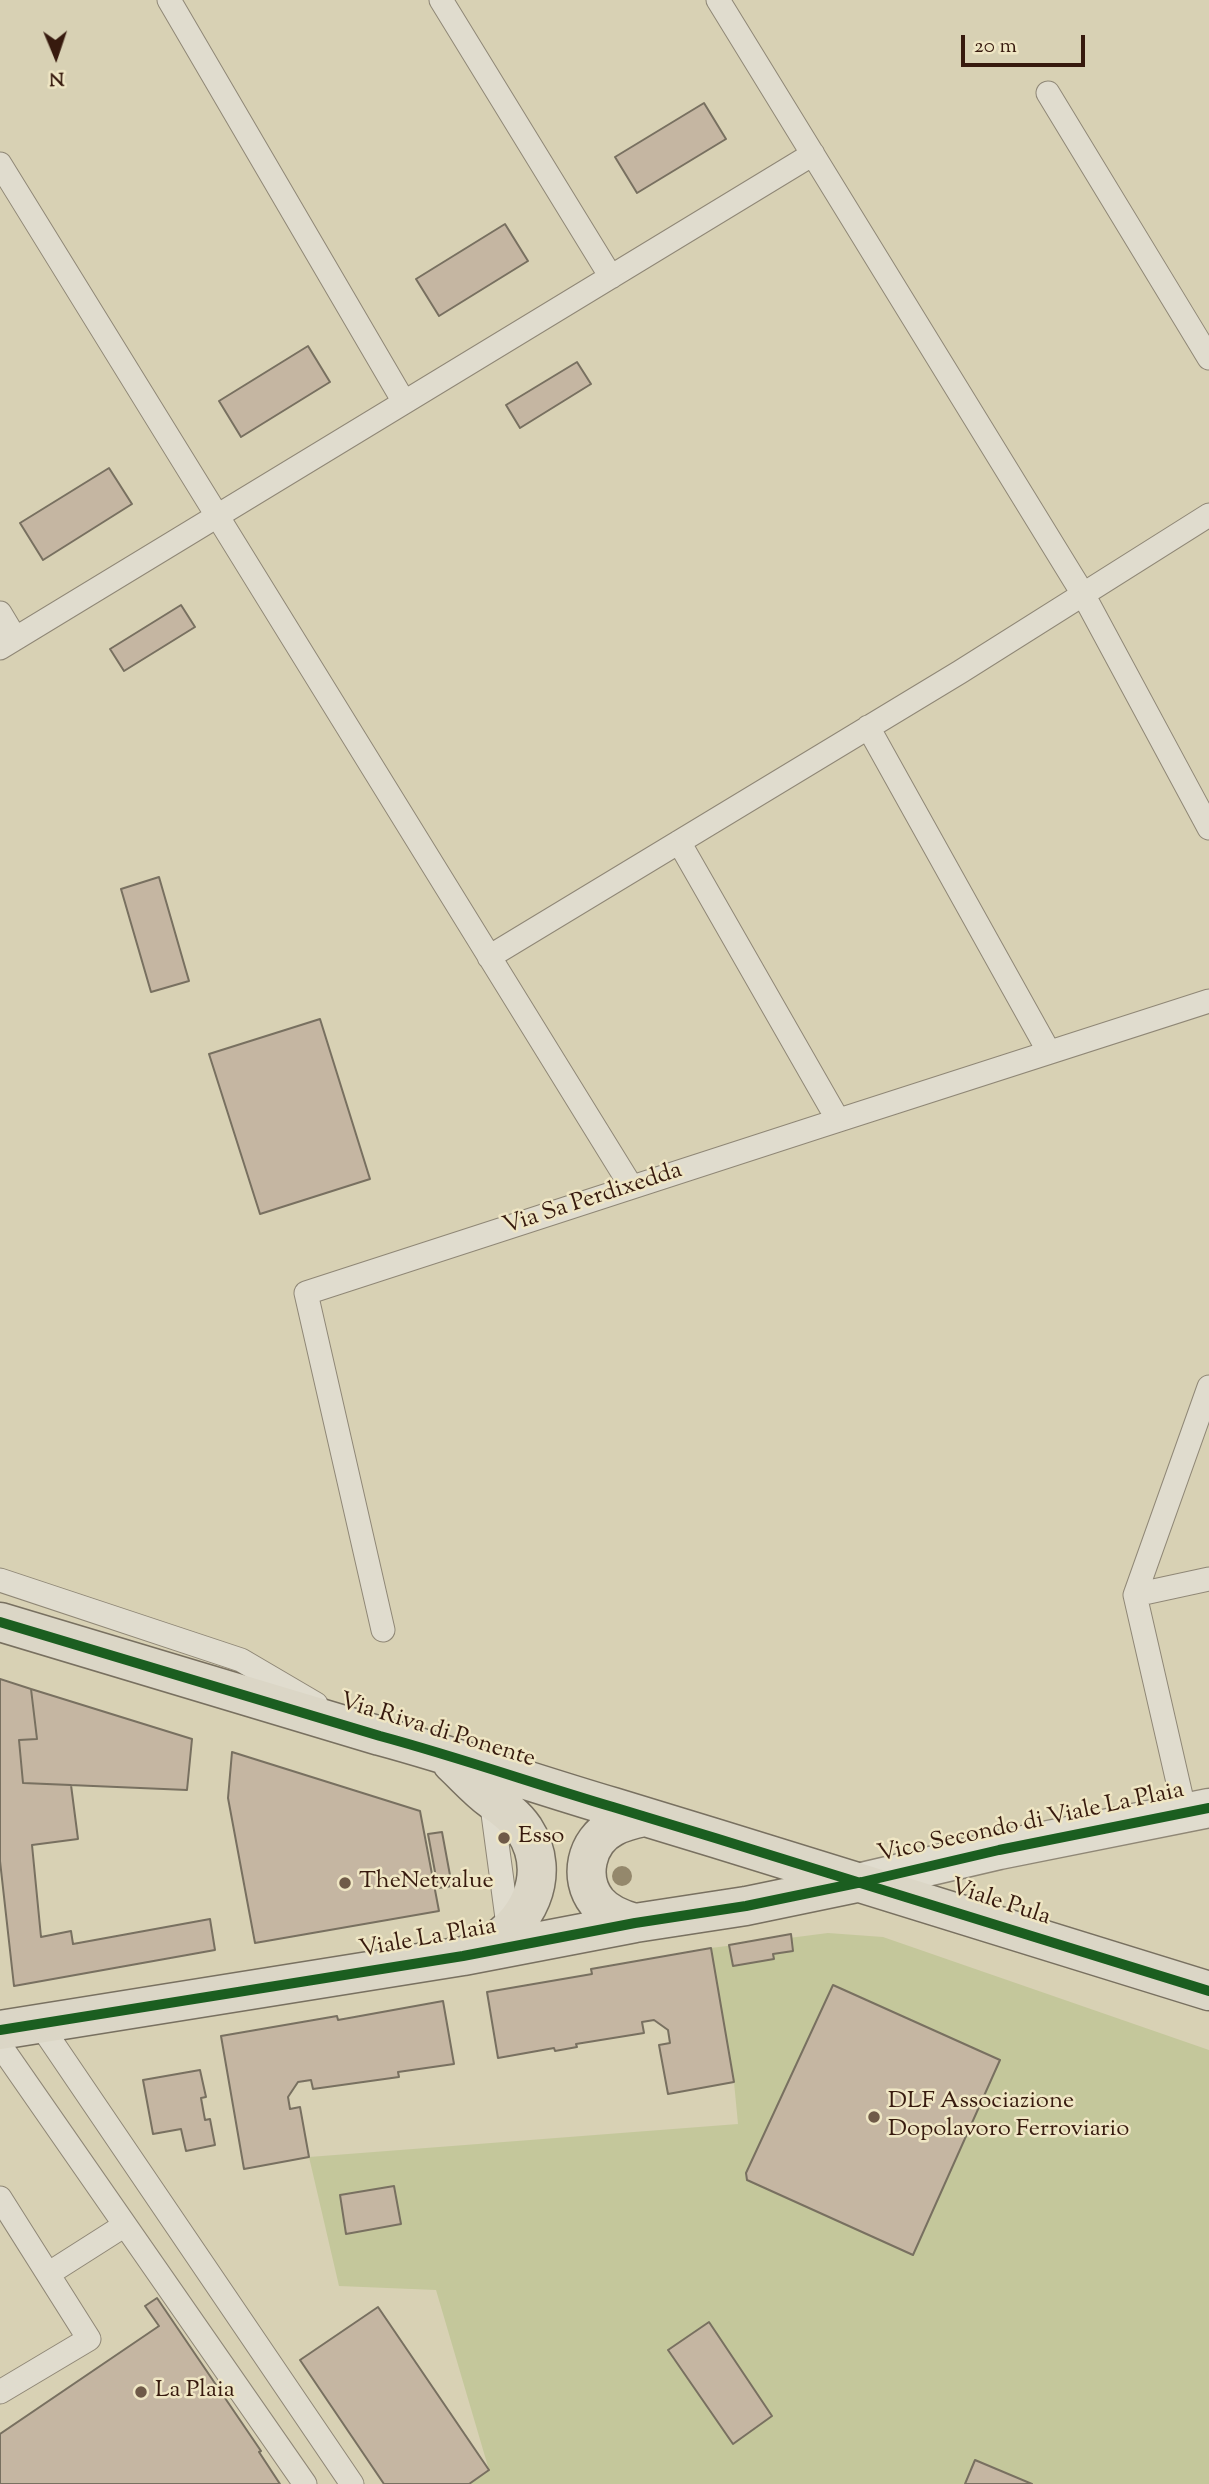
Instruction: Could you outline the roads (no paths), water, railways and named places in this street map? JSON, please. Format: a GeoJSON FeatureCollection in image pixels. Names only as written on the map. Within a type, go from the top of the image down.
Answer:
{"type":"FeatureCollection","features":[{"type":"Feature","properties":{"kind":"main road","name":"Via Riva di Ponente"},"geometry":{"type":"LineString","coordinates":[[0,1622],[361,1731],[440,1752],[862,1882]]}},
{"type":"Feature","properties":{"kind":"main road","name":"Viale La Plaia"},"geometry":{"type":"LineString","coordinates":[[440,1752],[491,1799],[510,1812],[524,1829],[536,1864],[533,1896],[520,1920],[509,1933],[494,1943],[463,1956]]}},
{"type":"Feature","properties":{"kind":"main road"},"geometry":{"type":"LineString","coordinates":[[635,1923],[613,1915],[597,1902],[590,1889],[587,1861],[592,1847],[612,1827],[644,1817]]}},
{"type":"Feature","properties":{"kind":"main road","name":"Viale La Plaia"},"geometry":{"type":"LineString","coordinates":[[0,2029],[463,1956],[635,1923],[746,1906],[862,1882]]}},
{"type":"Feature","properties":{"kind":"main road","name":"Viale Pula"},"geometry":{"type":"LineString","coordinates":[[862,1882],[1209,1991]]}},
{"type":"Feature","properties":{"kind":"street","name":"Vico Secondo di Viale La Plaia"},"geometry":{"type":"LineString","coordinates":[[862,1882],[999,1850],[1197,1811]]}},
{"type":"Feature","properties":{"kind":"lane"},"geometry":{"type":"LineString","coordinates":[[169,0],[404,402]]}},
{"type":"Feature","properties":{"kind":"lane"},"geometry":{"type":"LineString","coordinates":[[441,0],[611,277]]}},
{"type":"Feature","properties":{"kind":"lane"},"geometry":{"type":"LineString","coordinates":[[718,0],[1083,594],[1209,828]]}},
{"type":"Feature","properties":{"kind":"lane"},"geometry":{"type":"LineString","coordinates":[[1048,93],[1209,358]]}},
{"type":"Feature","properties":{"kind":"lane"},"geometry":{"type":"LineString","coordinates":[[0,614],[8,643],[813,154]]}},
{"type":"Feature","properties":{"kind":"lane"},"geometry":{"type":"LineString","coordinates":[[0,164],[631,1186]]}},
{"type":"Feature","properties":{"kind":"lane"},"geometry":{"type":"LineString","coordinates":[[489,957],[868,727],[1209,515]]}},
{"type":"Feature","properties":{"kind":"lane"},"geometry":{"type":"LineString","coordinates":[[868,727],[1048,1052]]}},
{"type":"Feature","properties":{"kind":"lane"},"geometry":{"type":"LineString","coordinates":[[679,842],[838,1119]]}},
{"type":"Feature","properties":{"kind":"lane","name":"Via Sa Perdixedda"},"geometry":{"type":"LineString","coordinates":[[383,1630],[306,1293],[1209,1001]]}},
{"type":"Feature","properties":{"kind":"lane"},"geometry":{"type":"LineString","coordinates":[[1197,1811],[1136,1595],[1209,1387]]}},
{"type":"Feature","properties":{"kind":"lane"},"geometry":{"type":"LineString","coordinates":[[1136,1595],[1209,1579]]}},
{"type":"Feature","properties":{"kind":"lane"},"geometry":{"type":"LineString","coordinates":[[0,1580],[241,1660],[361,1731]]}},
{"type":"Feature","properties":{"kind":"lane"},"geometry":{"type":"LineString","coordinates":[[39,2023],[352,2484]]}},
{"type":"Feature","properties":{"kind":"lane"},"geometry":{"type":"LineString","coordinates":[[0,2045],[305,2484]]}},
{"type":"Feature","properties":{"kind":"lane"},"geometry":{"type":"LineString","coordinates":[[0,2198],[89,2339],[0,2392]]}},
{"type":"Feature","properties":{"kind":"lane"},"geometry":{"type":"LineString","coordinates":[[48,2274],[125,2225]]}},
{"type":"Feature","properties":{"kind":"place","name":"Esso"},"geometry":{"type":"Point","coordinates":[504,1838]}},
{"type":"Feature","properties":{"kind":"place","name":"TheNetvalue"},"geometry":{"type":"Point","coordinates":[345,1883]}},
{"type":"Feature","properties":{"kind":"place","name":"DLF Associazione Dopolavoro Ferroviario"},"geometry":{"type":"Point","coordinates":[874,2117]}},
{"type":"Feature","properties":{"kind":"place","name":"La Plaia"},"geometry":{"type":"Point","coordinates":[141,2392]}}]}
